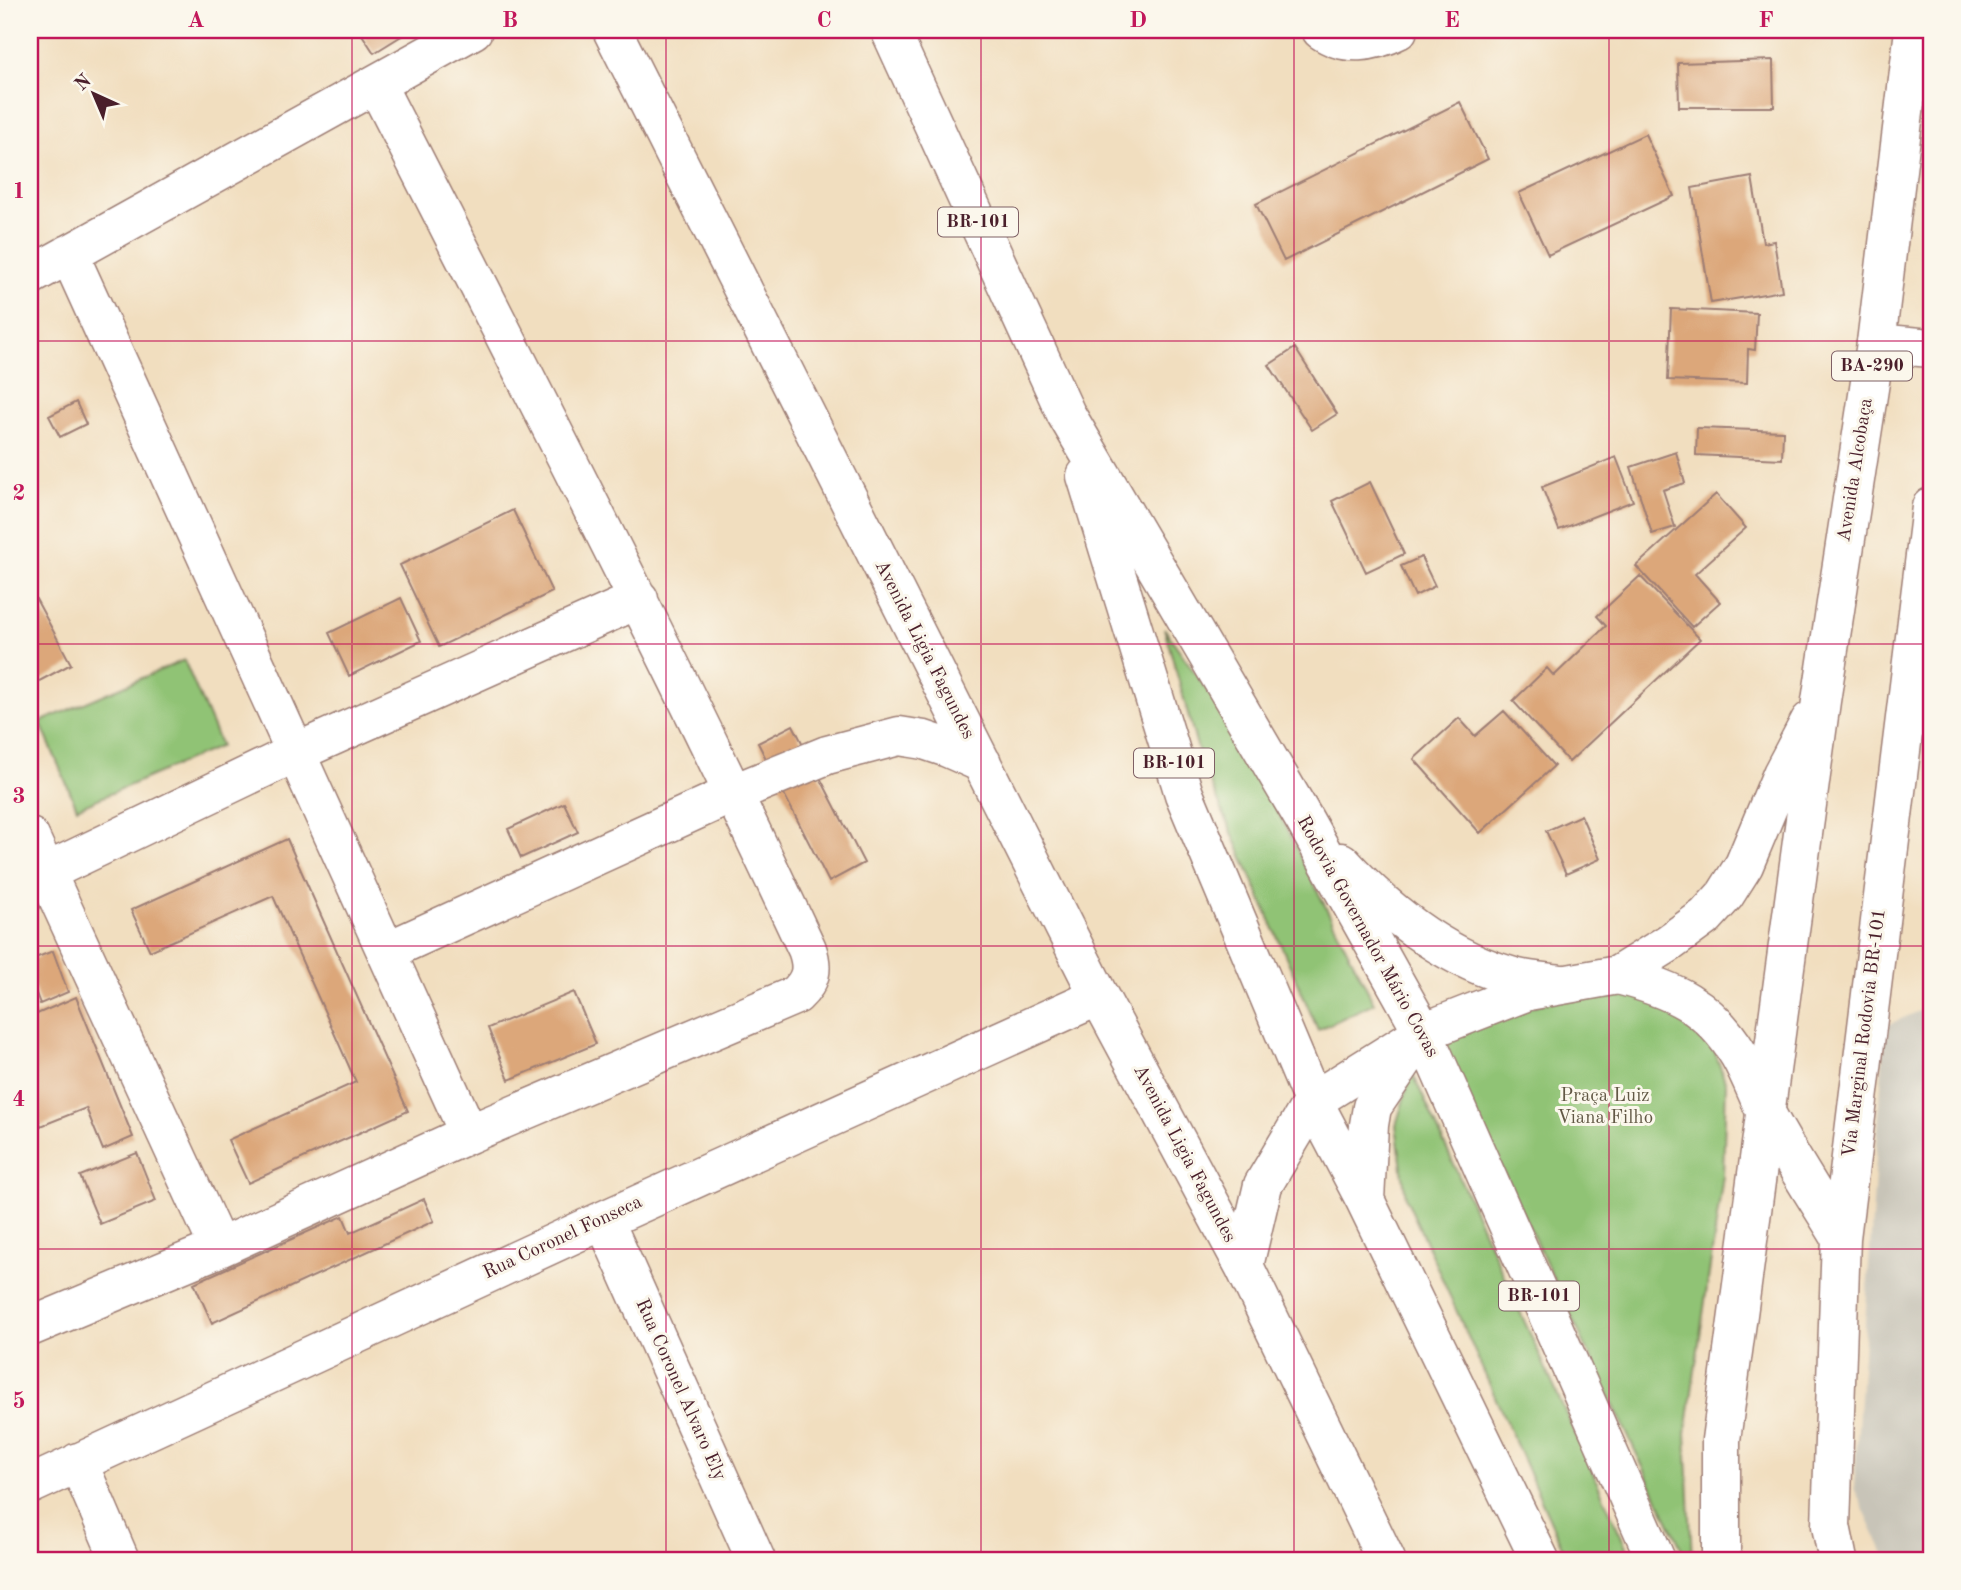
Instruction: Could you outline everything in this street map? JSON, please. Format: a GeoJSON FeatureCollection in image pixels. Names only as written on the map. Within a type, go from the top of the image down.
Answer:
{"type":"FeatureCollection","features":[{"type":"Feature","properties":{"kind":"main road"},"geometry":{"type":"LineString","coordinates":[[30,276],[473,30]]}},
{"type":"Feature","properties":{"kind":"main road","name":"Avenida Ligia Fagundes"},"geometry":{"type":"LineString","coordinates":[[612,30],[1099,996],[1244,1266]]}},
{"type":"Feature","properties":{"kind":"main road","name":"Rodovia Governador Mário Covas"},"geometry":{"type":"LineString","coordinates":[[890,30],[1066,414],[1305,821],[1423,1032],[1656,1560]]}},
{"type":"Feature","properties":{"kind":"main road"},"geometry":{"type":"LineString","coordinates":[[1321,30],[1329,36],[1352,42],[1379,40],[1398,30]]}},
{"type":"Feature","properties":{"kind":"main road","name":"Avenida Alcobaça"},"geometry":{"type":"LineString","coordinates":[[1766,1113],[1821,701],[1876,343],[1914,30]]}},
{"type":"Feature","properties":{"kind":"main road"},"geometry":{"type":"LineString","coordinates":[[30,1327],[219,1248],[469,1134],[796,995],[805,987],[812,971],[807,949],[639,599],[376,84]]}},
{"type":"Feature","properties":{"kind":"main road"},"geometry":{"type":"LineString","coordinates":[[69,254],[469,1134]]}},
{"type":"Feature","properties":{"kind":"main road"},"geometry":{"type":"LineString","coordinates":[[1876,343],[1931,348]]}},
{"type":"Feature","properties":{"kind":"main road","name":"Rodovia Governador Mário Covas"},"geometry":{"type":"LineString","coordinates":[[1066,414],[1184,794],[1314,1101],[1366,1200],[1540,1560]]}},
{"type":"Feature","properties":{"kind":"main road","name":"Via Marginal Rodovia BR-101"},"geometry":{"type":"LineString","coordinates":[[1839,1560],[1831,1527],[1841,1238],[1931,507]]}},
{"type":"Feature","properties":{"kind":"main road"},"geometry":{"type":"LineString","coordinates":[[38,876],[295,753],[639,599]]}},
{"type":"Feature","properties":{"kind":"main road","name":"Avenida Alcobaça"},"geometry":{"type":"LineString","coordinates":[[1562,984],[1618,975],[1706,916],[1744,865],[1782,774],[1821,701]]}},
{"type":"Feature","properties":{"kind":"main road"},"geometry":{"type":"LineString","coordinates":[[387,951],[734,793],[827,755],[899,736],[924,740],[982,763]]}},
{"type":"Feature","properties":{"kind":"main road"},"geometry":{"type":"LineString","coordinates":[[1305,821],[1362,885],[1432,941],[1472,962],[1515,977],[1562,984]]}},
{"type":"Feature","properties":{"kind":"main road"},"geometry":{"type":"LineString","coordinates":[[30,836],[38,876],[219,1248]]}},
{"type":"Feature","properties":{"kind":"main road"},"geometry":{"type":"LineString","coordinates":[[1618,975],[1653,984],[1683,997],[1702,1011],[1722,1032],[1738,1053],[1766,1113],[1841,1238]]}},
{"type":"Feature","properties":{"kind":"main road"},"geometry":{"type":"LineString","coordinates":[[1386,1560],[1244,1266],[1263,1185],[1314,1101],[1423,1032],[1528,991],[1562,984]]}},
{"type":"Feature","properties":{"kind":"main road","name":"Rua Coronel Fonseca"},"geometry":{"type":"LineString","coordinates":[[30,1485],[604,1220],[1099,996]]}},
{"type":"Feature","properties":{"kind":"main road"},"geometry":{"type":"LineString","coordinates":[[1366,1200],[1372,1107],[1423,1032]]}},
{"type":"Feature","properties":{"kind":"main road"},"geometry":{"type":"LineString","coordinates":[[1721,1560],[1721,1440],[1766,1113]]}},
{"type":"Feature","properties":{"kind":"main road","name":"Rua Coronel Alvaro Ely"},"geometry":{"type":"LineString","coordinates":[[604,1220],[756,1560]]}},
{"type":"Feature","properties":{"kind":"main road"},"geometry":{"type":"LineString","coordinates":[[78,1462],[120,1560]]}},
{"type":"Feature","properties":{"kind":"shaded area"},"geometry":{"type":"Polygon","coordinates":[[[1931,1006],[1931,1560],[1887,1560],[1854,1488],[1885,1026],[1931,1006]]]}},
{"type":"Feature","properties":{"kind":"green space"},"geometry":{"type":"Polygon","coordinates":[[[1164,628],[1242,741],[1374,1003],[1318,1030],[1202,764],[1164,628]]]}},
{"type":"Feature","properties":{"kind":"green space"},"geometry":{"type":"Polygon","coordinates":[[[184,660],[221,746],[77,808],[40,722],[184,660]]]}},
{"type":"Feature","properties":{"kind":"green space","name":"Praça Luiz Viana Filho"},"geometry":{"type":"Polygon","coordinates":[[[1619,982],[1708,1032],[1726,1084],[1723,1176],[1686,1433],[1692,1560],[1687,1560],[1437,1033],[1619,982]]]}},
{"type":"Feature","properties":{"kind":"green space"},"geometry":{"type":"Polygon","coordinates":[[[1412,1072],[1632,1560],[1568,1560],[1406,1198],[1396,1125],[1412,1072]]]}},
{"type":"Feature","properties":{"kind":"building"},"geometry":{"type":"Polygon","coordinates":[[[359,30],[411,30],[374,53],[359,30]]]}},
{"type":"Feature","properties":{"kind":"building"},"geometry":{"type":"Polygon","coordinates":[[[1773,60],[1774,107],[1679,107],[1678,63],[1773,60]]]}},
{"type":"Feature","properties":{"kind":"building"},"geometry":{"type":"Polygon","coordinates":[[[1460,102],[1488,159],[1284,261],[1256,204],[1460,102]]]}},
{"type":"Feature","properties":{"kind":"building"},"geometry":{"type":"Polygon","coordinates":[[[1645,134],[1674,196],[1548,255],[1519,193],[1645,134]]]}},
{"type":"Feature","properties":{"kind":"building"},"geometry":{"type":"Polygon","coordinates":[[[1752,177],[1763,243],[1774,241],[1782,291],[1711,303],[1692,188],[1752,177]]]}},
{"type":"Feature","properties":{"kind":"building"},"geometry":{"type":"Polygon","coordinates":[[[1671,309],[1757,313],[1755,350],[1748,349],[1747,383],[1668,380],[1671,309]]]}},
{"type":"Feature","properties":{"kind":"building"},"geometry":{"type":"Polygon","coordinates":[[[1295,348],[1337,414],[1312,430],[1269,365],[1295,348]]]}},
{"type":"Feature","properties":{"kind":"building"},"geometry":{"type":"Polygon","coordinates":[[[76,402],[86,424],[60,437],[49,416],[76,402]]]}},
{"type":"Feature","properties":{"kind":"building"},"geometry":{"type":"Polygon","coordinates":[[[1697,428],[1783,431],[1782,459],[1696,455],[1697,428]]]}},
{"type":"Feature","properties":{"kind":"building"},"geometry":{"type":"Polygon","coordinates":[[[1676,452],[1685,483],[1663,490],[1675,527],[1652,534],[1631,467],[1676,452]]]}},
{"type":"Feature","properties":{"kind":"building"},"geometry":{"type":"Polygon","coordinates":[[[1616,457],[1633,501],[1559,530],[1542,487],[1616,457]]]}},
{"type":"Feature","properties":{"kind":"building"},"geometry":{"type":"Polygon","coordinates":[[[1370,482],[1404,554],[1366,572],[1332,501],[1370,482]]]}},
{"type":"Feature","properties":{"kind":"building"},"geometry":{"type":"Polygon","coordinates":[[[1716,494],[1746,528],[1695,574],[1720,602],[1692,627],[1636,566],[1716,494]]]}},
{"type":"Feature","properties":{"kind":"building"},"geometry":{"type":"Polygon","coordinates":[[[513,510],[552,592],[439,647],[400,565],[513,510]]]}},
{"type":"Feature","properties":{"kind":"building"},"geometry":{"type":"Polygon","coordinates":[[[1421,557],[1435,586],[1415,596],[1401,566],[1421,557]]]}},
{"type":"Feature","properties":{"kind":"building"},"geometry":{"type":"Polygon","coordinates":[[[1640,576],[1700,639],[1569,762],[1513,701],[1547,668],[1554,676],[1606,626],[1597,616],[1640,576]]]}},
{"type":"Feature","properties":{"kind":"building"},"geometry":{"type":"Polygon","coordinates":[[[30,588],[71,664],[30,686],[30,588]]]}},
{"type":"Feature","properties":{"kind":"building"},"geometry":{"type":"Polygon","coordinates":[[[401,598],[421,641],[349,676],[329,633],[401,598]]]}},
{"type":"Feature","properties":{"kind":"building"},"geometry":{"type":"Polygon","coordinates":[[[1504,711],[1554,766],[1480,833],[1414,759],[1459,718],[1475,736],[1504,711]]]}},
{"type":"Feature","properties":{"kind":"building"},"geometry":{"type":"Polygon","coordinates":[[[793,725],[864,863],[829,882],[758,743],[793,725]]]}},
{"type":"Feature","properties":{"kind":"building"},"geometry":{"type":"Polygon","coordinates":[[[564,803],[578,832],[521,858],[508,829],[564,803]]]}},
{"type":"Feature","properties":{"kind":"building"},"geometry":{"type":"Polygon","coordinates":[[[1581,815],[1600,859],[1566,874],[1546,831],[1581,815]]]}},
{"type":"Feature","properties":{"kind":"building"},"geometry":{"type":"Polygon","coordinates":[[[287,839],[408,1111],[248,1183],[228,1140],[356,1082],[273,896],[150,951],[131,910],[287,839]]]}},
{"type":"Feature","properties":{"kind":"building"},"geometry":{"type":"Polygon","coordinates":[[[53,951],[68,992],[40,1004],[30,977],[30,960],[53,951]]]}},
{"type":"Feature","properties":{"kind":"building"},"geometry":{"type":"Polygon","coordinates":[[[574,992],[596,1044],[509,1080],[488,1028],[574,992]]]}},
{"type":"Feature","properties":{"kind":"building"},"geometry":{"type":"Polygon","coordinates":[[[76,997],[133,1137],[103,1150],[86,1108],[41,1126],[30,1099],[30,1017],[76,997]]]}},
{"type":"Feature","properties":{"kind":"building"},"geometry":{"type":"Polygon","coordinates":[[[137,1153],[156,1201],[100,1224],[80,1176],[137,1153]]]}},
{"type":"Feature","properties":{"kind":"building"},"geometry":{"type":"Polygon","coordinates":[[[424,1199],[434,1221],[212,1323],[194,1283],[343,1216],[350,1233],[424,1199]]]}}]}
